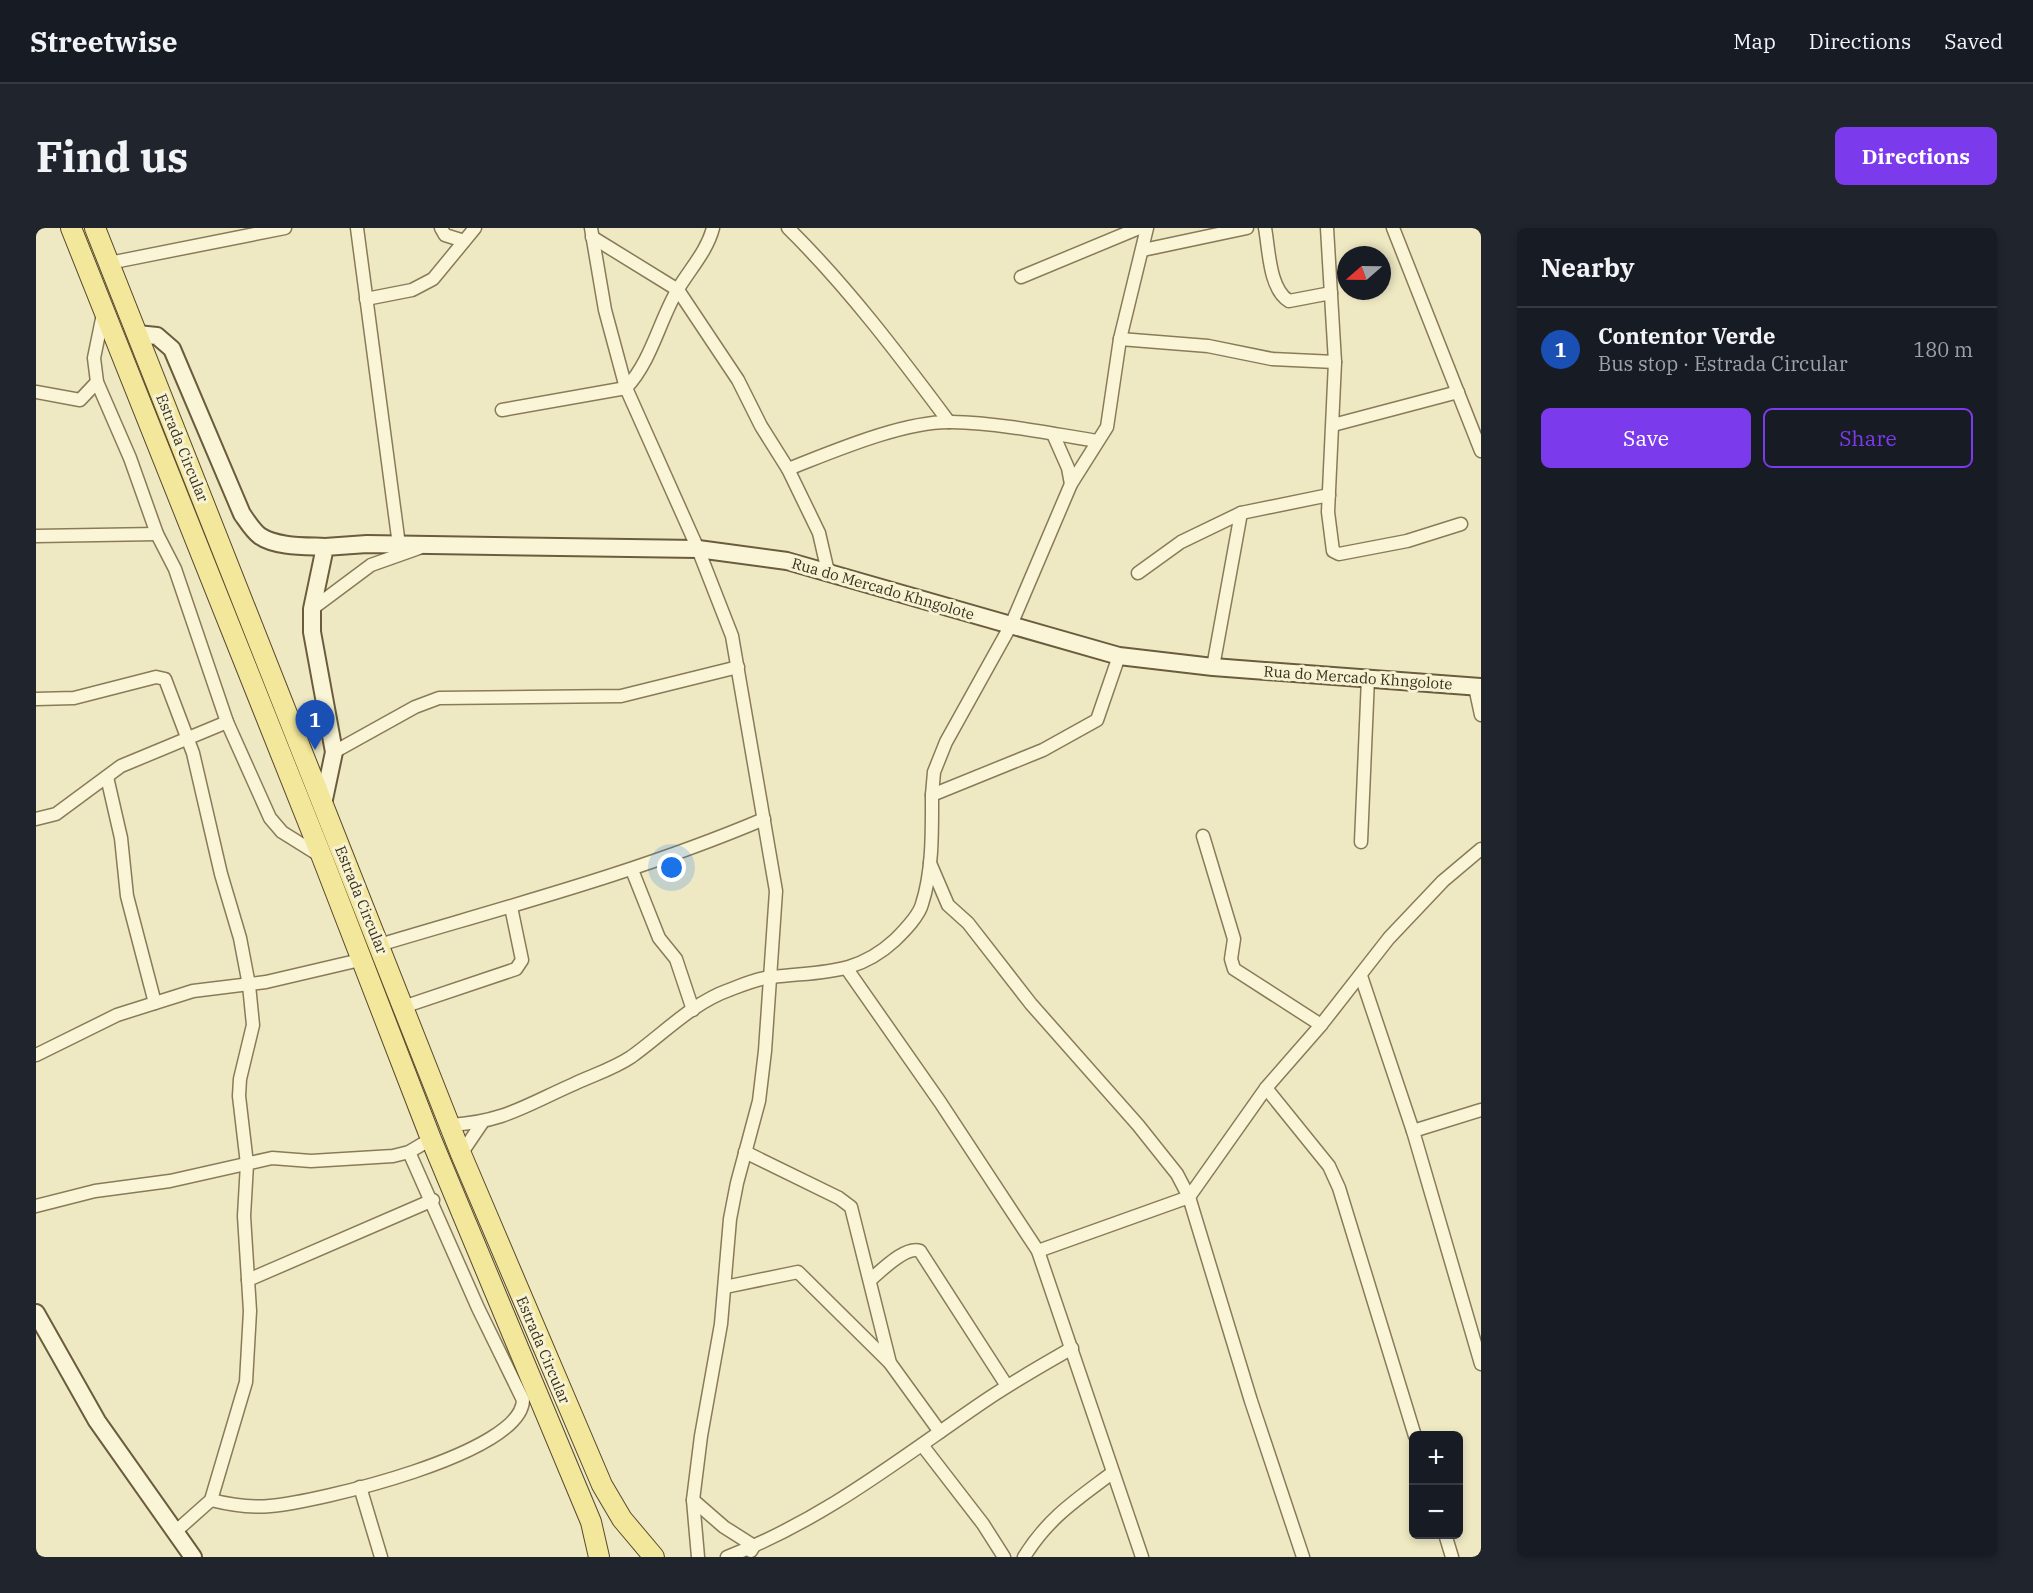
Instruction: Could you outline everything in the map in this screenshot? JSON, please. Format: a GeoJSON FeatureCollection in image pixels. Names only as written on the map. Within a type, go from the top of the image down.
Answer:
{"type":"FeatureCollection","features":[{"type":"Feature","properties":{"kind":"main road","name":"Estrada Circular"},"geometry":{"type":"LineString","coordinates":[[70,228],[322,857],[431,1139],[591,1522],[599,1557]]}},
{"type":"Feature","properties":{"kind":"main road","name":"Estrada Circular"},"geometry":{"type":"LineString","coordinates":[[95,228],[461,1154],[602,1485],[622,1519],[654,1557]]}},
{"type":"Feature","properties":{"kind":"street"},"geometry":{"type":"LineString","coordinates":[[109,263],[285,228]]}},
{"type":"Feature","properties":{"kind":"street"},"geometry":{"type":"LineString","coordinates":[[357,228],[399,545]]}},
{"type":"Feature","properties":{"kind":"street"},"geometry":{"type":"LineString","coordinates":[[441,228],[445,235],[464,241]]}},
{"type":"Feature","properties":{"kind":"street"},"geometry":{"type":"LineString","coordinates":[[366,299],[412,290],[433,279],[475,228]]}},
{"type":"Feature","properties":{"kind":"street"},"geometry":{"type":"LineString","coordinates":[[502,410],[626,388],[637,376],[678,290],[696,263],[713,228]]}},
{"type":"Feature","properties":{"kind":"street"},"geometry":{"type":"LineString","coordinates":[[788,228],[812,252],[949,422]]}},
{"type":"Feature","properties":{"kind":"street"},"geometry":{"type":"LineString","coordinates":[[1021,277],[1139,228]]}},
{"type":"Feature","properties":{"kind":"street"},"geometry":{"type":"LineString","coordinates":[[450,1125],[482,1123],[523,1109],[606,1072],[629,1058],[693,1010],[726,991],[770,977],[816,975],[847,969],[872,959],[896,939],[922,905],[930,862],[934,772],[946,742],[1011,625],[1071,484],[1107,427],[1120,339],[1147,228]]}},
{"type":"Feature","properties":{"kind":"street"},"geometry":{"type":"LineString","coordinates":[[1143,250],[1187,243],[1247,228]]}},
{"type":"Feature","properties":{"kind":"street"},"geometry":{"type":"LineString","coordinates":[[1265,228],[1276,286],[1284,298],[1289,301],[1331,293]]}},
{"type":"Feature","properties":{"kind":"street"},"geometry":{"type":"LineString","coordinates":[[1327,228],[1335,362],[1329,495],[1330,542],[1333,551],[1339,554],[1407,541],[1461,524]]}},
{"type":"Feature","properties":{"kind":"street"},"geometry":{"type":"LineString","coordinates":[[1393,228],[1481,451]]}},
{"type":"Feature","properties":{"kind":"street"},"geometry":{"type":"LineString","coordinates":[[592,232],[678,290],[738,380],[761,426],[788,470],[819,532],[828,572]]}},
{"type":"Feature","properties":{"kind":"street"},"geometry":{"type":"LineString","coordinates":[[592,232],[605,310],[626,388],[698,549],[732,636],[776,891],[759,1101],[730,1219],[721,1324],[700,1436],[693,1500],[698,1557]]}},
{"type":"Feature","properties":{"kind":"street"},"geometry":{"type":"LineString","coordinates":[[103,313],[94,358],[97,382],[130,458],[158,534],[175,569],[227,722],[270,818],[282,832],[322,857]]}},
{"type":"Feature","properties":{"kind":"street","name":"Rua do Mercado Khngolote"},"geometry":{"type":"LineString","coordinates":[[137,334],[157,336],[172,349],[237,504],[260,536],[274,541],[325,547],[399,545],[698,549],[787,561],[1119,656],[1213,668],[1478,687]]}},
{"type":"Feature","properties":{"kind":"street"},"geometry":{"type":"LineString","coordinates":[[1120,339],[1208,346],[1272,359],[1335,362]]}},
{"type":"Feature","properties":{"kind":"street"},"geometry":{"type":"LineString","coordinates":[[36,392],[80,400],[97,382]]}},
{"type":"Feature","properties":{"kind":"street"},"geometry":{"type":"LineString","coordinates":[[1333,425],[1458,392]]}},
{"type":"Feature","properties":{"kind":"street"},"geometry":{"type":"LineString","coordinates":[[788,470],[852,444],[900,430],[949,422],[1097,441]]}},
{"type":"Feature","properties":{"kind":"street"},"geometry":{"type":"LineString","coordinates":[[1053,434],[1068,468],[1071,484]]}},
{"type":"Feature","properties":{"kind":"street"},"geometry":{"type":"LineString","coordinates":[[1138,573],[1181,542],[1241,513],[1329,495]]}},
{"type":"Feature","properties":{"kind":"street"},"geometry":{"type":"LineString","coordinates":[[1213,668],[1241,513]]}},
{"type":"Feature","properties":{"kind":"street"},"geometry":{"type":"LineString","coordinates":[[36,536],[158,534]]}},
{"type":"Feature","properties":{"kind":"street"},"geometry":{"type":"LineString","coordinates":[[323,804],[334,752],[315,663],[312,609],[325,547]]}},
{"type":"Feature","properties":{"kind":"street"},"geometry":{"type":"LineString","coordinates":[[312,609],[371,565],[424,547]]}},
{"type":"Feature","properties":{"kind":"street"},"geometry":{"type":"LineString","coordinates":[[932,795],[1043,750],[1097,720],[1119,656]]}},
{"type":"Feature","properties":{"kind":"street"},"geometry":{"type":"LineString","coordinates":[[334,752],[416,707],[439,698],[621,696],[738,667]]}},
{"type":"Feature","properties":{"kind":"street"},"geometry":{"type":"LineString","coordinates":[[36,699],[74,698],[156,676],[165,679],[188,737],[221,874],[240,938],[249,985],[253,1025],[240,1079],[239,1096],[247,1164],[244,1216],[250,1311],[246,1382],[211,1500],[175,1532]]}},
{"type":"Feature","properties":{"kind":"street"},"geometry":{"type":"LineString","coordinates":[[1360,842],[1368,678]]}},
{"type":"Feature","properties":{"kind":"street"},"geometry":{"type":"LineString","coordinates":[[1478,687],[1481,715]]}},
{"type":"Feature","properties":{"kind":"street"},"geometry":{"type":"LineString","coordinates":[[36,819],[56,814],[121,766],[227,722]]}},
{"type":"Feature","properties":{"kind":"street"},"geometry":{"type":"LineString","coordinates":[[107,777],[121,838],[127,896],[155,1003]]}},
{"type":"Feature","properties":{"kind":"street"},"geometry":{"type":"LineString","coordinates":[[379,945],[632,870],[764,819]]}},
{"type":"Feature","properties":{"kind":"street"},"geometry":{"type":"LineString","coordinates":[[1203,836],[1232,933],[1234,969],[1321,1025]]}},
{"type":"Feature","properties":{"kind":"street"},"geometry":{"type":"LineString","coordinates":[[1038,1251],[1189,1197],[1266,1088],[1321,1025],[1389,938],[1443,881],[1481,849]]}},
{"type":"Feature","properties":{"kind":"street"},"geometry":{"type":"LineString","coordinates":[[930,862],[948,904],[968,923],[1031,1004],[1138,1125],[1177,1174],[1189,1197],[1251,1401],[1303,1557]]}},
{"type":"Feature","properties":{"kind":"street"},"geometry":{"type":"LineString","coordinates":[[632,870],[659,938],[676,959],[693,1010]]}},
{"type":"Feature","properties":{"kind":"street"},"geometry":{"type":"LineString","coordinates":[[922,905],[948,904]]}},
{"type":"Feature","properties":{"kind":"street"},"geometry":{"type":"LineString","coordinates":[[403,1007],[516,969],[522,960],[511,907]]}},
{"type":"Feature","properties":{"kind":"street"},"geometry":{"type":"LineString","coordinates":[[36,1055],[117,1015],[193,991],[249,985],[360,960]]}},
{"type":"Feature","properties":{"kind":"street"},"geometry":{"type":"LineString","coordinates":[[847,969],[940,1102],[1038,1251],[1142,1557]]}},
{"type":"Feature","properties":{"kind":"street"},"geometry":{"type":"LineString","coordinates":[[1360,976],[1413,1131],[1481,1364]]}},
{"type":"Feature","properties":{"kind":"street"},"geometry":{"type":"LineString","coordinates":[[1266,1088],[1324,1158],[1339,1188],[1413,1431]]}},
{"type":"Feature","properties":{"kind":"street"},"geometry":{"type":"LineString","coordinates":[[1413,1131],[1481,1110]]}},
{"type":"Feature","properties":{"kind":"street"},"geometry":{"type":"LineString","coordinates":[[461,1154],[482,1123]]}},
{"type":"Feature","properties":{"kind":"street"},"geometry":{"type":"LineString","coordinates":[[36,1206],[95,1191],[170,1181],[272,1158],[311,1161],[393,1156],[409,1152],[431,1139]]}},
{"type":"Feature","properties":{"kind":"street"},"geometry":{"type":"LineString","coordinates":[[211,1500],[236,1506],[269,1506],[306,1501],[360,1487],[451,1460],[496,1434],[520,1416],[523,1400],[478,1308],[433,1200],[409,1152]]}},
{"type":"Feature","properties":{"kind":"street"},"geometry":{"type":"LineString","coordinates":[[745,1152],[839,1198],[851,1207],[890,1363]]}},
{"type":"Feature","properties":{"kind":"street"},"geometry":{"type":"LineString","coordinates":[[248,1280],[366,1231],[433,1200]]}},
{"type":"Feature","properties":{"kind":"street"},"geometry":{"type":"LineString","coordinates":[[870,1280],[908,1251],[916,1249],[920,1251],[1007,1386]]}},
{"type":"Feature","properties":{"kind":"street"},"geometry":{"type":"LineString","coordinates":[[724,1287],[798,1272],[890,1363],[940,1432]]}},
{"type":"Feature","properties":{"kind":"street"},"geometry":{"type":"LineString","coordinates":[[36,1313],[97,1421],[193,1557]]}},
{"type":"Feature","properties":{"kind":"street"},"geometry":{"type":"LineString","coordinates":[[727,1557],[751,1552],[851,1495],[1007,1386],[1072,1348]]}},
{"type":"Feature","properties":{"kind":"street"},"geometry":{"type":"LineString","coordinates":[[922,1445],[1004,1557]]}},
{"type":"Feature","properties":{"kind":"street"},"geometry":{"type":"LineString","coordinates":[[1023,1557],[1039,1533],[1055,1515],[1112,1473]]}},
{"type":"Feature","properties":{"kind":"street"},"geometry":{"type":"LineString","coordinates":[[360,1487],[381,1557]]}},
{"type":"Feature","properties":{"kind":"street"},"geometry":{"type":"LineString","coordinates":[[693,1500],[751,1552]]}},
{"type":"Feature","properties":{"kind":"street"},"geometry":{"type":"LineString","coordinates":[[1447,1539],[1452,1557]]}},
{"type":"Feature","properties":{"kind":"place","name":"Contentor Verde"},"geometry":{"type":"Point","coordinates":[315,750]}}]}
